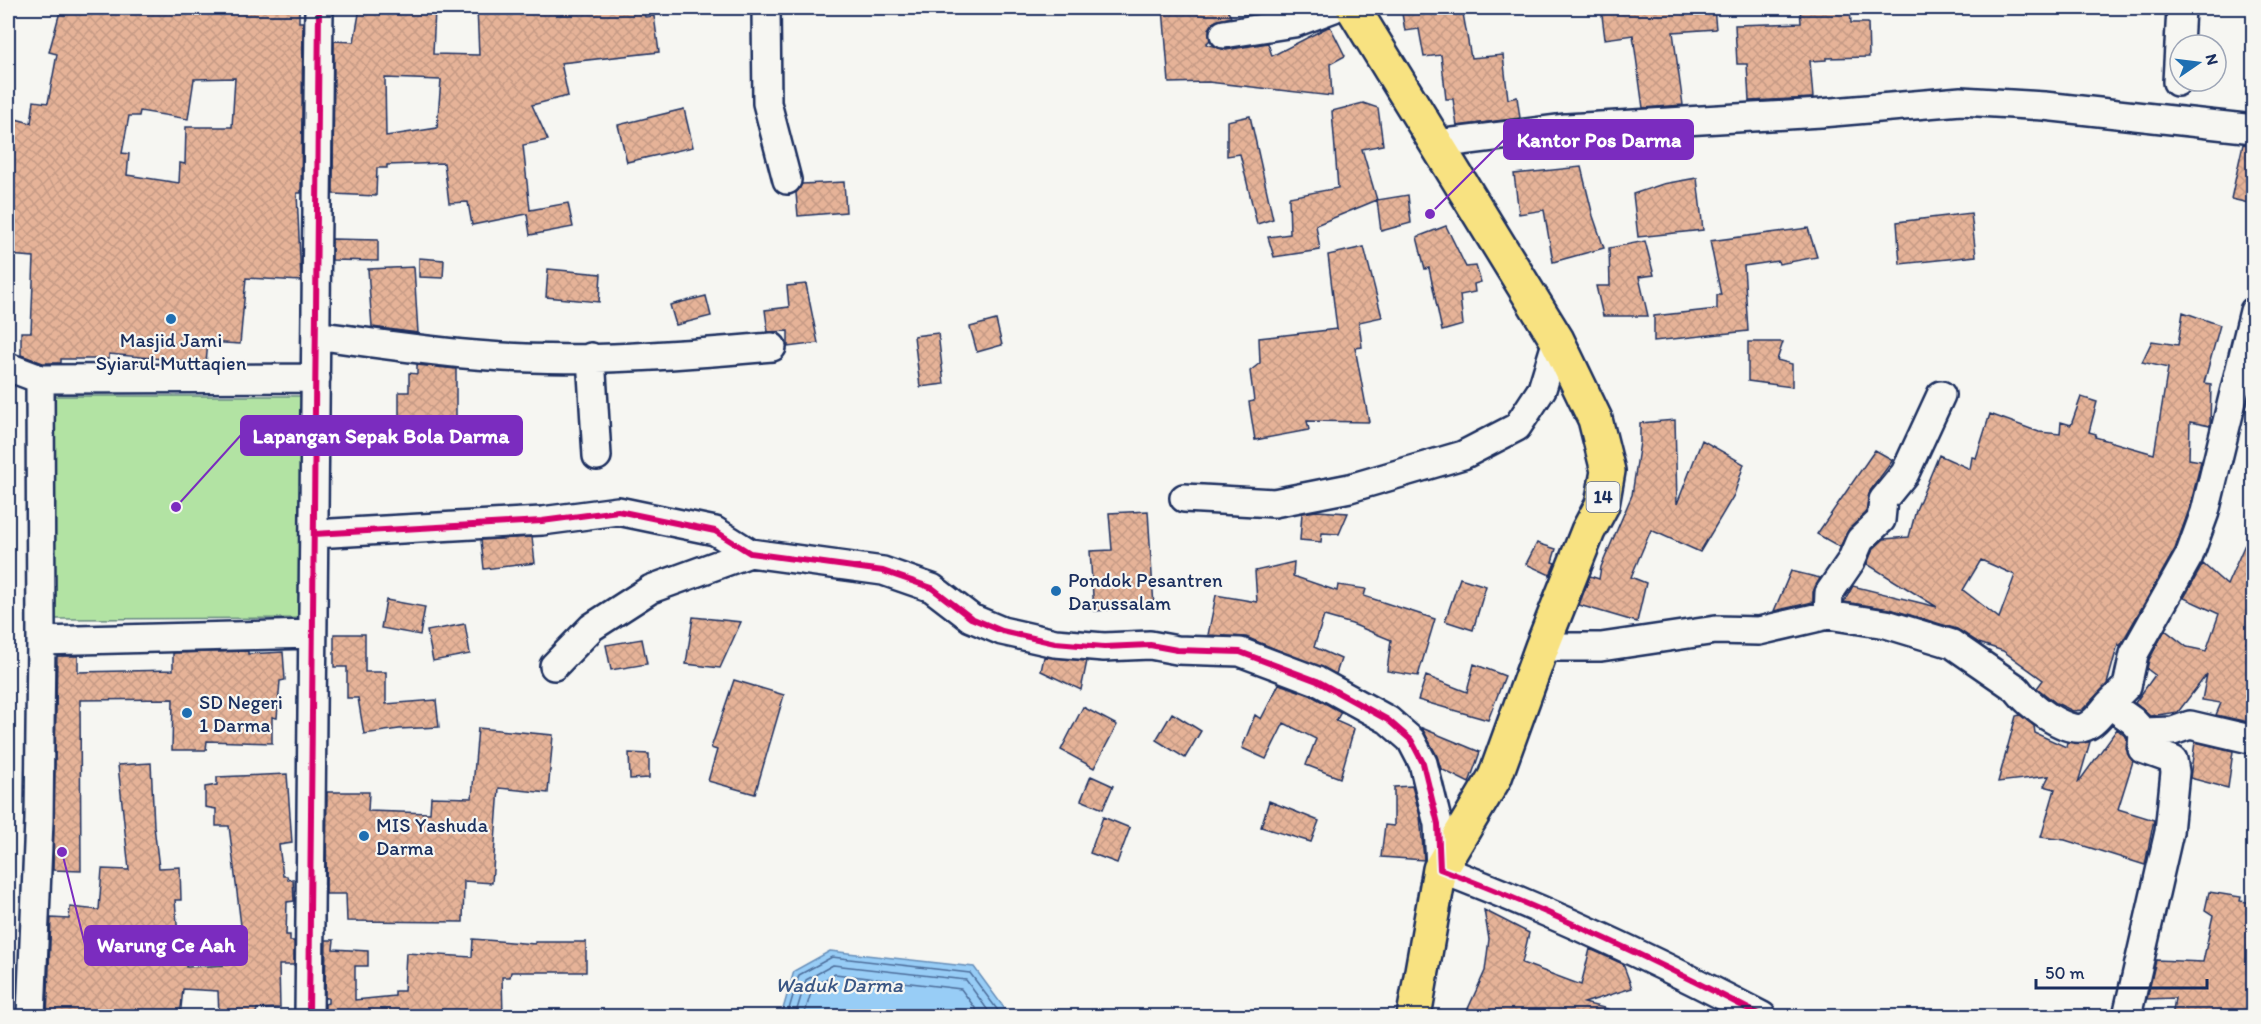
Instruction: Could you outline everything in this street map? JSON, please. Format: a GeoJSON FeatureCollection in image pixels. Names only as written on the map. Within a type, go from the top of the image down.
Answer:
{"type":"FeatureCollection","features":[{"type":"Feature","properties":{"kind":"highway","name":"14"},"geometry":{"type":"LineString","coordinates":[[1353,8],[1557,340],[1595,418],[1608,471],[1602,505],[1588,531],[1542,647],[1495,777],[1440,869],[1414,1017]]}},
{"type":"Feature","properties":{"kind":"street"},"geometry":{"type":"LineString","coordinates":[[309,1017],[319,8]]}},
{"type":"Feature","properties":{"kind":"street"},"geometry":{"type":"LineString","coordinates":[[766,8],[767,103],[787,180]]}},
{"type":"Feature","properties":{"kind":"street"},"geometry":{"type":"LineString","coordinates":[[1224,34],[1294,23],[1334,8]]}},
{"type":"Feature","properties":{"kind":"street"},"geometry":{"type":"LineString","coordinates":[[2180,33],[2181,8]]}},
{"type":"Feature","properties":{"kind":"street"},"geometry":{"type":"LineString","coordinates":[[1437,144],[1566,128],[1821,113],[1961,101],[2044,106],[2253,129]]}},
{"type":"Feature","properties":{"kind":"street"},"geometry":{"type":"LineString","coordinates":[[1542,647],[1601,647],[1716,630],[1759,632],[1828,615],[1886,624],[1952,644],[2017,689],[2024,700],[2055,721],[2074,729],[2085,727],[2127,687],[2134,654],[2189,556],[2205,512],[2253,311]]}},
{"type":"Feature","properties":{"kind":"street"},"geometry":{"type":"LineString","coordinates":[[316,335],[490,357],[591,357],[699,353],[772,347]]}},
{"type":"Feature","properties":{"kind":"street"},"geometry":{"type":"LineString","coordinates":[[1185,498],[1274,503],[1350,488],[1463,455],[1517,427],[1542,389],[1557,340]]}},
{"type":"Feature","properties":{"kind":"street"},"geometry":{"type":"LineString","coordinates":[[591,357],[597,456]]}},
{"type":"Feature","properties":{"kind":"street"},"geometry":{"type":"LineString","coordinates":[[8,368],[40,379],[316,378]]}},
{"type":"Feature","properties":{"kind":"street"},"geometry":{"type":"LineString","coordinates":[[31,1017],[39,820],[40,379]]}},
{"type":"Feature","properties":{"kind":"street"},"geometry":{"type":"LineString","coordinates":[[1828,615],[1829,593],[1851,561],[1860,540],[1881,520],[1883,500],[1905,473],[1941,395]]}},
{"type":"Feature","properties":{"kind":"street"},"geometry":{"type":"LineString","coordinates":[[314,534],[542,521],[618,512],[715,531],[750,553],[883,571],[932,588],[971,618],[1013,634],[1055,643],[1150,645],[1177,650],[1240,652],[1317,681],[1388,720],[1411,740],[1423,763],[1438,824],[1440,869],[1501,892],[1655,960],[1761,1017]]}},
{"type":"Feature","properties":{"kind":"street"},"geometry":{"type":"LineString","coordinates":[[554,666],[592,627],[651,589],[750,553]]}},
{"type":"Feature","properties":{"kind":"street"},"geometry":{"type":"LineString","coordinates":[[41,641],[311,634]]}},
{"type":"Feature","properties":{"kind":"street"},"geometry":{"type":"LineString","coordinates":[[2109,704],[2133,721],[2142,732],[2142,750],[2173,760],[2175,772],[2169,831],[2127,1017]]}},
{"type":"Feature","properties":{"kind":"street"},"geometry":{"type":"LineString","coordinates":[[2142,732],[2173,731],[2190,725],[2253,740]]}},
{"type":"Feature","properties":{"kind":"green space"},"geometry":{"type":"Polygon","coordinates":[[[51,396],[301,396],[302,618],[52,619],[51,396]]]}},
{"type":"Feature","properties":{"kind":"water","name":"Waduk Darma"},"geometry":{"type":"Polygon","coordinates":[[[830,951],[974,967],[1010,1016],[781,1016],[794,971],[830,951]]]}},
{"type":"Feature","properties":{"kind":"building"},"geometry":{"type":"Polygon","coordinates":[[[61,8],[299,8],[299,22],[303,22],[301,193],[297,193],[301,281],[246,278],[240,344],[208,342],[206,363],[109,354],[109,359],[61,359],[61,363],[43,363],[21,355],[21,332],[31,332],[34,257],[8,255],[13,195],[8,194],[8,117],[31,123],[34,101],[48,103],[57,54],[49,52],[61,8]],[[235,78],[194,79],[188,119],[140,111],[139,116],[129,116],[122,153],[129,154],[127,175],[179,183],[180,163],[185,164],[186,127],[232,127],[235,78]]]}},
{"type":"Feature","properties":{"kind":"building"},"geometry":{"type":"Polygon","coordinates":[[[360,8],[435,8],[433,54],[479,55],[477,8],[643,8],[645,17],[654,16],[659,52],[561,63],[568,96],[532,105],[548,140],[523,145],[530,210],[568,203],[573,227],[530,235],[527,214],[472,225],[468,202],[449,203],[444,163],[387,165],[387,168],[377,168],[376,196],[333,194],[334,41],[354,42],[360,8]],[[385,78],[386,136],[437,128],[441,80],[385,78]]]}},
{"type":"Feature","properties":{"kind":"building"},"geometry":{"type":"Polygon","coordinates":[[[1163,8],[1226,8],[1231,17],[1214,22],[1209,29],[1210,40],[1206,44],[1226,50],[1268,43],[1272,56],[1330,26],[1345,56],[1330,64],[1332,96],[1208,82],[1169,83],[1163,8]]]}},
{"type":"Feature","properties":{"kind":"building"},"geometry":{"type":"Polygon","coordinates":[[[1401,8],[1462,8],[1471,58],[1503,55],[1508,99],[1517,97],[1520,118],[1457,126],[1453,99],[1446,99],[1441,55],[1424,57],[1419,29],[1405,31],[1401,8]]]}},
{"type":"Feature","properties":{"kind":"building"},"geometry":{"type":"Polygon","coordinates":[[[1601,8],[1714,8],[1716,29],[1673,32],[1683,105],[1643,108],[1633,35],[1605,39],[1601,8]]]}},
{"type":"Feature","properties":{"kind":"building"},"geometry":{"type":"Polygon","coordinates":[[[1800,8],[1850,8],[1851,23],[1868,23],[1869,57],[1826,58],[1826,60],[1810,61],[1813,98],[1749,101],[1747,64],[1737,64],[1735,25],[1801,23],[1800,8]]]}},
{"type":"Feature","properties":{"kind":"building"},"geometry":{"type":"Polygon","coordinates":[[[1363,103],[1378,108],[1383,145],[1362,149],[1377,200],[1316,225],[1320,250],[1274,257],[1268,237],[1290,234],[1289,197],[1338,188],[1332,111],[1363,103]]]}},
{"type":"Feature","properties":{"kind":"building"},"geometry":{"type":"Polygon","coordinates":[[[684,109],[693,147],[627,162],[618,125],[684,109]]]}},
{"type":"Feature","properties":{"kind":"building"},"geometry":{"type":"Polygon","coordinates":[[[1250,116],[1273,219],[1257,224],[1240,154],[1227,156],[1227,121],[1250,116]]]}},
{"type":"Feature","properties":{"kind":"building"},"geometry":{"type":"Polygon","coordinates":[[[2243,144],[2253,145],[2253,204],[2231,199],[2243,144]]]}},
{"type":"Feature","properties":{"kind":"building"},"geometry":{"type":"Polygon","coordinates":[[[1581,167],[1593,216],[1604,248],[1553,262],[1544,210],[1519,214],[1514,174],[1581,167]]]}},
{"type":"Feature","properties":{"kind":"building"},"geometry":{"type":"Polygon","coordinates":[[[1697,178],[1703,230],[1638,237],[1633,194],[1663,184],[1697,178]]]}},
{"type":"Feature","properties":{"kind":"building"},"geometry":{"type":"Polygon","coordinates":[[[844,182],[846,212],[798,216],[796,193],[802,184],[844,182]]]}},
{"type":"Feature","properties":{"kind":"building"},"geometry":{"type":"Polygon","coordinates":[[[1408,195],[1411,223],[1381,231],[1377,200],[1408,195]]]}},
{"type":"Feature","properties":{"kind":"building"},"geometry":{"type":"Polygon","coordinates":[[[1971,213],[1976,256],[1900,264],[1897,222],[1971,213]]]}},
{"type":"Feature","properties":{"kind":"building"},"geometry":{"type":"Polygon","coordinates":[[[1446,226],[1466,267],[1476,266],[1481,282],[1474,284],[1475,292],[1460,295],[1463,325],[1442,331],[1429,268],[1425,269],[1417,237],[1446,226]]]}},
{"type":"Feature","properties":{"kind":"building"},"geometry":{"type":"Polygon","coordinates":[[[1808,228],[1817,257],[1779,264],[1778,261],[1744,266],[1748,331],[1654,341],[1654,316],[1717,309],[1717,295],[1721,295],[1710,241],[1808,228]]]}},
{"type":"Feature","properties":{"kind":"building"},"geometry":{"type":"Polygon","coordinates":[[[332,239],[378,240],[378,261],[332,260],[332,239]]]}},
{"type":"Feature","properties":{"kind":"building"},"geometry":{"type":"Polygon","coordinates":[[[1645,241],[1654,275],[1639,277],[1648,316],[1603,316],[1596,286],[1610,286],[1609,248],[1645,241]]]}},
{"type":"Feature","properties":{"kind":"building"},"geometry":{"type":"Polygon","coordinates":[[[1364,247],[1382,317],[1359,322],[1362,347],[1355,348],[1369,422],[1307,421],[1309,430],[1255,440],[1249,402],[1254,401],[1250,371],[1260,363],[1259,338],[1337,329],[1328,255],[1364,247]]]}},
{"type":"Feature","properties":{"kind":"building"},"geometry":{"type":"Polygon","coordinates":[[[419,258],[444,260],[443,278],[419,277],[419,258]]]}},
{"type":"Feature","properties":{"kind":"building"},"geometry":{"type":"Polygon","coordinates":[[[414,267],[418,333],[372,327],[368,269],[414,267]]]}},
{"type":"Feature","properties":{"kind":"building"},"geometry":{"type":"Polygon","coordinates":[[[548,269],[601,274],[599,302],[546,297],[548,269]]]}},
{"type":"Feature","properties":{"kind":"building"},"geometry":{"type":"Polygon","coordinates":[[[806,284],[818,343],[788,347],[788,331],[768,332],[765,310],[789,307],[787,286],[806,284]]]}},
{"type":"Feature","properties":{"kind":"building"},"geometry":{"type":"Polygon","coordinates":[[[706,296],[711,316],[676,325],[670,305],[706,296]]]}},
{"type":"Feature","properties":{"kind":"building"},"geometry":{"type":"Polygon","coordinates":[[[2183,312],[2220,325],[2204,383],[2211,384],[2210,426],[2190,422],[2189,459],[2201,461],[2190,507],[2175,549],[2120,646],[2118,644],[2107,684],[2082,710],[2073,711],[2056,703],[2037,688],[2043,680],[2003,651],[1979,643],[1957,629],[1890,609],[1844,602],[1853,586],[1937,607],[1867,564],[1873,549],[1884,539],[1909,537],[1916,510],[1939,455],[1970,469],[1972,457],[1976,458],[1990,414],[2039,432],[2060,434],[2061,422],[2071,425],[2081,397],[2097,402],[2089,432],[2096,434],[2095,437],[2154,454],[2168,368],[2142,362],[2152,341],[2178,345],[2183,312]],[[1981,560],[1963,590],[1999,618],[2015,575],[1981,560]]]}},
{"type":"Feature","properties":{"kind":"building"},"geometry":{"type":"Polygon","coordinates":[[[996,320],[1002,345],[977,352],[970,327],[996,320]]]}},
{"type":"Feature","properties":{"kind":"building"},"geometry":{"type":"Polygon","coordinates":[[[938,333],[944,384],[920,387],[914,336],[938,333]]]}},
{"type":"Feature","properties":{"kind":"building"},"geometry":{"type":"Polygon","coordinates":[[[1748,342],[1783,342],[1777,360],[1792,364],[1792,387],[1748,381],[1748,342]]]}},
{"type":"Feature","properties":{"kind":"building"},"geometry":{"type":"Polygon","coordinates":[[[417,365],[456,369],[456,425],[399,424],[399,392],[409,392],[409,373],[417,374],[417,365]]]}},
{"type":"Feature","properties":{"kind":"building"},"geometry":{"type":"Polygon","coordinates":[[[1675,420],[1677,504],[1702,440],[1744,464],[1734,495],[1700,552],[1651,530],[1631,577],[1646,583],[1637,622],[1579,605],[1590,576],[1599,579],[1601,567],[1632,495],[1640,442],[1640,423],[1675,420]]]}},
{"type":"Feature","properties":{"kind":"building"},"geometry":{"type":"Polygon","coordinates":[[[1875,450],[1893,460],[1870,491],[1866,513],[1849,529],[1840,547],[1817,534],[1875,450]]]}},
{"type":"Feature","properties":{"kind":"building"},"geometry":{"type":"Polygon","coordinates":[[[1148,511],[1154,607],[1094,611],[1090,551],[1112,550],[1109,513],[1148,511]]]}},
{"type":"Feature","properties":{"kind":"building"},"geometry":{"type":"Polygon","coordinates":[[[1317,511],[1348,513],[1339,534],[1322,533],[1321,542],[1300,540],[1302,513],[1317,511]]]}},
{"type":"Feature","properties":{"kind":"building"},"geometry":{"type":"Polygon","coordinates":[[[2253,526],[2253,624],[2246,643],[2253,646],[2253,723],[2216,715],[2221,703],[2202,700],[2207,674],[2178,712],[2150,716],[2135,703],[2155,675],[2147,669],[2149,660],[2165,630],[2187,647],[2206,651],[2219,614],[2184,598],[2203,564],[2227,585],[2253,526]]]}},
{"type":"Feature","properties":{"kind":"building"},"geometry":{"type":"Polygon","coordinates":[[[532,537],[535,563],[484,569],[481,540],[532,537]]]}},
{"type":"Feature","properties":{"kind":"building"},"geometry":{"type":"Polygon","coordinates":[[[1537,543],[1556,549],[1552,562],[1555,563],[1550,575],[1526,564],[1537,543]]]}},
{"type":"Feature","properties":{"kind":"building"},"geometry":{"type":"Polygon","coordinates":[[[1294,562],[1293,576],[1337,591],[1338,585],[1366,589],[1364,596],[1435,619],[1418,676],[1387,671],[1391,640],[1352,624],[1324,616],[1314,647],[1341,659],[1336,674],[1246,637],[1208,635],[1216,595],[1257,602],[1255,571],[1294,562]]]}},
{"type":"Feature","properties":{"kind":"building"},"geometry":{"type":"Polygon","coordinates":[[[1791,571],[1820,578],[1813,592],[1813,602],[1774,611],[1791,571]]]}},
{"type":"Feature","properties":{"kind":"building"},"geometry":{"type":"Polygon","coordinates":[[[1460,578],[1486,586],[1473,630],[1445,621],[1460,578]]]}},
{"type":"Feature","properties":{"kind":"building"},"geometry":{"type":"Polygon","coordinates":[[[386,600],[425,607],[420,635],[381,628],[386,600]]]}},
{"type":"Feature","properties":{"kind":"building"},"geometry":{"type":"Polygon","coordinates":[[[693,617],[741,622],[720,668],[686,664],[693,617]]]}},
{"type":"Feature","properties":{"kind":"building"},"geometry":{"type":"Polygon","coordinates":[[[465,624],[470,654],[433,661],[427,631],[465,624]]]}},
{"type":"Feature","properties":{"kind":"building"},"geometry":{"type":"Polygon","coordinates":[[[334,634],[365,634],[365,672],[386,672],[386,704],[436,700],[439,727],[364,734],[358,698],[347,698],[347,667],[334,667],[334,634]]]}},
{"type":"Feature","properties":{"kind":"building"},"geometry":{"type":"Polygon","coordinates":[[[642,639],[647,664],[611,670],[606,645],[642,639]]]}},
{"type":"Feature","properties":{"kind":"building"},"geometry":{"type":"Polygon","coordinates":[[[248,651],[248,654],[283,652],[285,680],[280,681],[277,718],[272,717],[272,743],[207,741],[206,750],[172,750],[173,699],[80,700],[81,871],[53,870],[57,656],[78,656],[78,672],[173,670],[173,653],[248,651]]]}},
{"type":"Feature","properties":{"kind":"building"},"geometry":{"type":"Polygon","coordinates":[[[1044,657],[1087,661],[1081,690],[1041,671],[1044,657]]]}},
{"type":"Feature","properties":{"kind":"building"},"geometry":{"type":"Polygon","coordinates":[[[1474,664],[1505,676],[1488,720],[1418,700],[1426,676],[1467,692],[1474,664]]]}},
{"type":"Feature","properties":{"kind":"building"},"geometry":{"type":"Polygon","coordinates":[[[734,680],[784,695],[755,794],[708,781],[717,750],[711,748],[734,680]]]}},
{"type":"Feature","properties":{"kind":"building"},"geometry":{"type":"Polygon","coordinates":[[[1279,684],[1310,695],[1341,712],[1336,721],[1354,729],[1340,778],[1306,765],[1316,739],[1284,723],[1266,759],[1242,748],[1255,715],[1261,719],[1279,684]]]}},
{"type":"Feature","properties":{"kind":"building"},"geometry":{"type":"Polygon","coordinates":[[[1083,707],[1117,725],[1094,768],[1061,750],[1083,707]]]}},
{"type":"Feature","properties":{"kind":"building"},"geometry":{"type":"Polygon","coordinates":[[[1172,713],[1201,731],[1185,758],[1156,740],[1172,713]]]}},
{"type":"Feature","properties":{"kind":"building"},"geometry":{"type":"Polygon","coordinates":[[[2020,715],[2034,726],[2035,733],[2066,747],[2067,742],[2090,742],[2078,783],[2117,729],[2127,738],[2126,749],[2133,761],[2118,809],[2154,820],[2145,865],[2065,840],[2041,837],[2055,789],[2044,786],[2049,776],[1998,782],[2016,716],[2020,715]]]}},
{"type":"Feature","properties":{"kind":"building"},"geometry":{"type":"Polygon","coordinates":[[[478,728],[553,735],[548,793],[499,788],[492,883],[464,881],[463,922],[347,921],[346,894],[326,894],[327,792],[369,792],[368,811],[430,813],[431,797],[472,798],[478,728]]]}},
{"type":"Feature","properties":{"kind":"building"},"geometry":{"type":"Polygon","coordinates":[[[1422,728],[1480,752],[1469,783],[1441,769],[1437,756],[1422,728]]]}},
{"type":"Feature","properties":{"kind":"building"},"geometry":{"type":"Polygon","coordinates":[[[2195,742],[2233,751],[2228,788],[2190,778],[2195,742]]]}},
{"type":"Feature","properties":{"kind":"building"},"geometry":{"type":"Polygon","coordinates":[[[629,753],[649,754],[649,778],[630,779],[629,753]]]}},
{"type":"Feature","properties":{"kind":"building"},"geometry":{"type":"Polygon","coordinates":[[[151,763],[159,868],[180,867],[181,900],[175,900],[178,936],[188,936],[186,967],[228,965],[227,934],[242,934],[229,826],[216,826],[216,809],[205,807],[205,787],[217,785],[217,777],[287,774],[292,843],[279,845],[283,876],[287,876],[288,880],[293,879],[294,901],[287,902],[286,935],[290,935],[290,941],[294,941],[294,965],[279,965],[280,1008],[257,1009],[255,1017],[219,1017],[218,991],[183,989],[180,1017],[47,1017],[51,918],[69,919],[70,907],[99,910],[102,869],[129,870],[118,765],[151,763]]]}},
{"type":"Feature","properties":{"kind":"building"},"geometry":{"type":"Polygon","coordinates":[[[1091,776],[1113,786],[1103,809],[1081,800],[1091,776]]]}},
{"type":"Feature","properties":{"kind":"building"},"geometry":{"type":"Polygon","coordinates":[[[1412,786],[1420,816],[1424,860],[1381,857],[1385,825],[1394,826],[1394,787],[1412,786]]]}},
{"type":"Feature","properties":{"kind":"building"},"geometry":{"type":"Polygon","coordinates":[[[1269,801],[1319,821],[1311,842],[1261,827],[1269,801]]]}},
{"type":"Feature","properties":{"kind":"building"},"geometry":{"type":"Polygon","coordinates":[[[1103,817],[1130,828],[1117,863],[1090,853],[1103,817]]]}},
{"type":"Feature","properties":{"kind":"building"},"geometry":{"type":"Polygon","coordinates":[[[2209,892],[2241,897],[2240,901],[2253,903],[2253,1017],[2172,1017],[2175,998],[2147,999],[2156,960],[2203,962],[2213,915],[2205,910],[2209,892]]]}},
{"type":"Feature","properties":{"kind":"building"},"geometry":{"type":"Polygon","coordinates":[[[1484,910],[1529,933],[1522,963],[1581,985],[1590,949],[1623,964],[1632,988],[1584,1003],[1608,1009],[1607,1017],[1470,1017],[1471,1012],[1467,1011],[1485,971],[1489,939],[1484,910]]]}},
{"type":"Feature","properties":{"kind":"building"},"geometry":{"type":"Polygon","coordinates":[[[473,939],[535,944],[535,942],[586,942],[586,972],[511,972],[510,977],[502,977],[503,1017],[390,1012],[391,1017],[325,1017],[325,1004],[328,1003],[328,998],[325,998],[326,940],[334,940],[333,949],[368,951],[368,966],[355,966],[355,1000],[395,996],[395,991],[404,991],[406,953],[472,957],[473,939]]]}},
{"type":"Feature","properties":{"kind":"cycle path"},"geometry":{"type":"LineString","coordinates":[[309,1016],[319,8]]}},
{"type":"Feature","properties":{"kind":"cycle path"},"geometry":{"type":"LineString","coordinates":[[314,534],[542,521],[618,511],[715,531],[750,553],[883,571],[932,588],[971,618],[1002,631],[1055,643],[1104,647],[1150,645],[1177,650],[1240,652],[1317,681],[1388,720],[1411,740],[1423,763],[1438,824],[1440,869],[1603,938],[1762,1016]]}},
{"type":"Feature","properties":{"kind":"place","name":"Kantor Pos Darma"},"geometry":{"type":"Point","coordinates":[1430,214]}},
{"type":"Feature","properties":{"kind":"place","name":"Masjid Jami Syiarul Muttaqien"},"geometry":{"type":"Point","coordinates":[171,319]}},
{"type":"Feature","properties":{"kind":"place","name":"Lapangan Sepak Bola Darma"},"geometry":{"type":"Point","coordinates":[176,507]}},
{"type":"Feature","properties":{"kind":"place","name":"Pondok Pesantren Darussalam"},"geometry":{"type":"Point","coordinates":[1056,591]}},
{"type":"Feature","properties":{"kind":"place","name":"SD Negeri 1 Darma"},"geometry":{"type":"Point","coordinates":[187,713]}},
{"type":"Feature","properties":{"kind":"place","name":"MIS Yashuda Darma"},"geometry":{"type":"Point","coordinates":[364,836]}},
{"type":"Feature","properties":{"kind":"place","name":"Warung Ce Aah"},"geometry":{"type":"Point","coordinates":[62,852]}}]}
